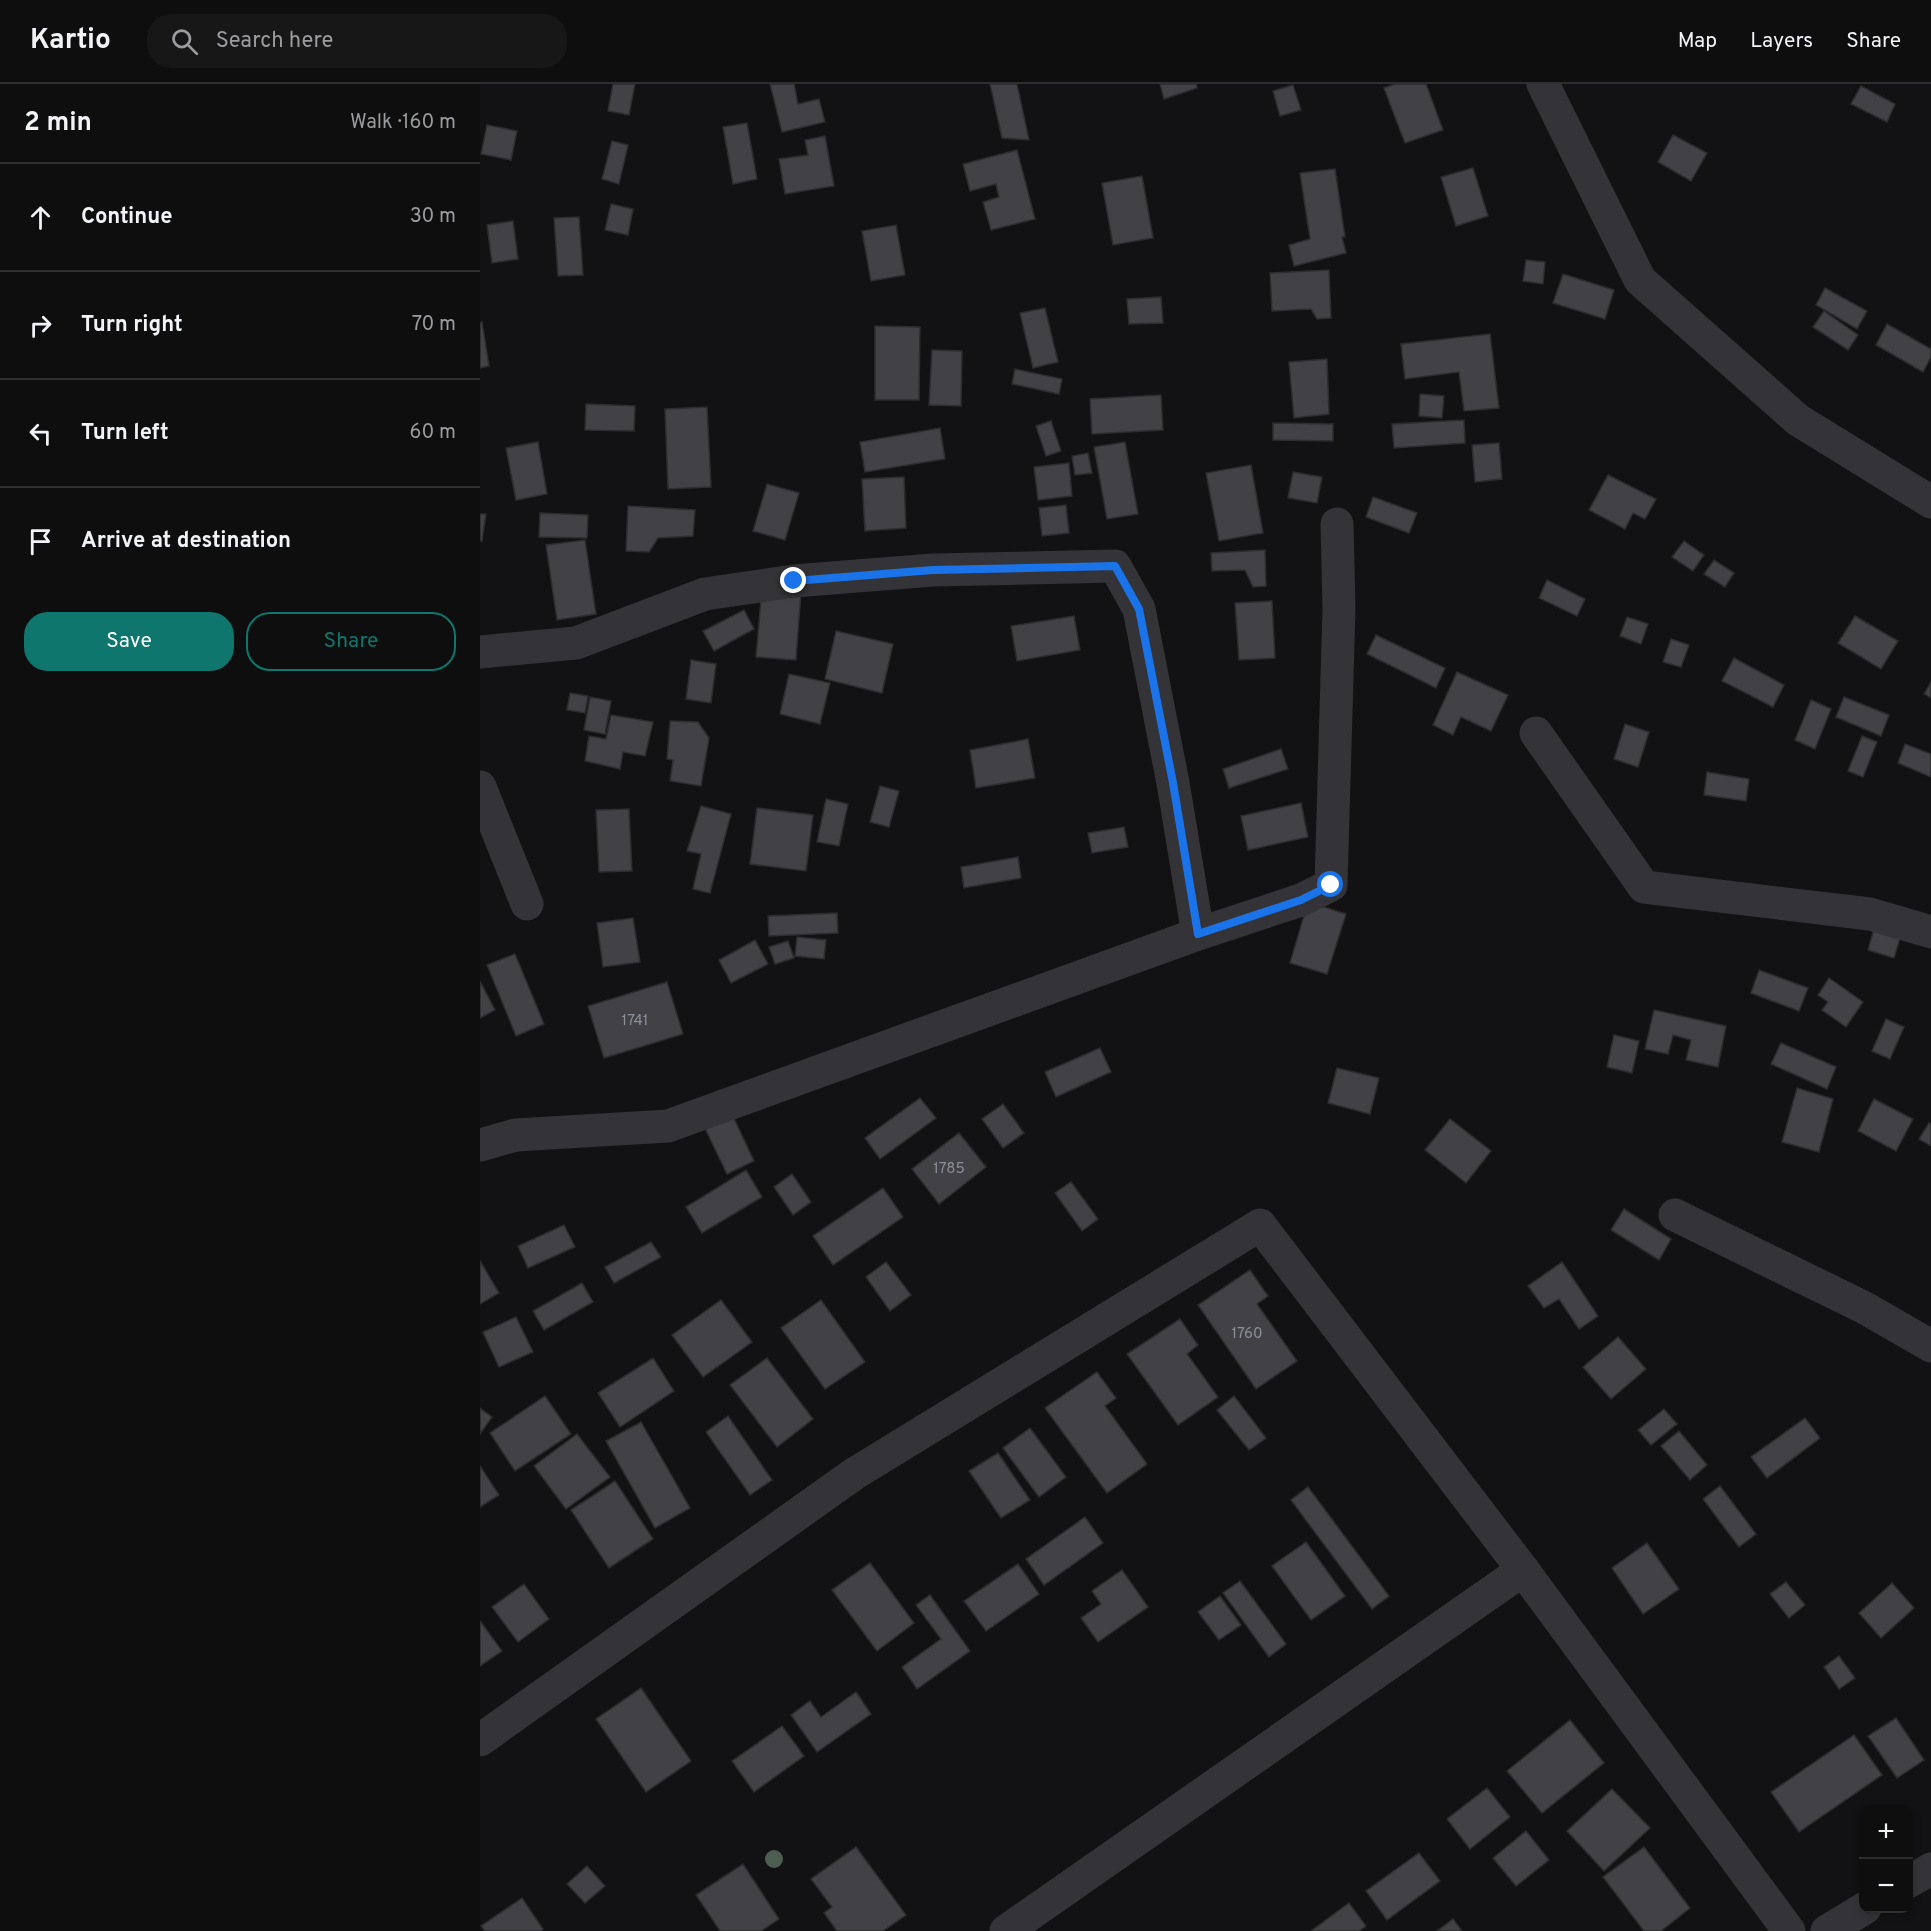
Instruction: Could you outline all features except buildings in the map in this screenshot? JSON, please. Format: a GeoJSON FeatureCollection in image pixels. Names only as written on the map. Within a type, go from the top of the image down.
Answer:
{"type":"FeatureCollection","features":[{"type":"Feature","properties":{"kind":"street"},"geometry":{"type":"LineString","coordinates":[[1543,84],[1640,280],[1798,420],[1931,502]]}},
{"type":"Feature","properties":{"kind":"street"},"geometry":{"type":"LineString","coordinates":[[480,1145],[516,1135],[668,1126],[1198,934],[1301,900],[1331,885],[1339,608],[1337,524]]}},
{"type":"Feature","properties":{"kind":"street"},"geometry":{"type":"LineString","coordinates":[[480,652],[576,643],[705,594],[794,581],[933,570],[1115,566],[1139,609],[1173,783],[1198,934]]}},
{"type":"Feature","properties":{"kind":"street"},"geometry":{"type":"LineString","coordinates":[[1536,733],[1644,887],[1870,914],[1931,932]]}},
{"type":"Feature","properties":{"kind":"street"},"geometry":{"type":"LineString","coordinates":[[480,787],[527,904]]}},
{"type":"Feature","properties":{"kind":"street"},"geometry":{"type":"LineString","coordinates":[[1675,1215],[1865,1308],[1931,1347]]}},
{"type":"Feature","properties":{"kind":"street"},"geometry":{"type":"LineString","coordinates":[[480,1740],[854,1474],[1260,1225],[1523,1570],[1789,1931]]}},
{"type":"Feature","properties":{"kind":"street"},"geometry":{"type":"LineString","coordinates":[[1006,1931],[1523,1570]]}},
{"type":"Feature","properties":{"kind":"street"},"geometry":{"type":"LineString","coordinates":[[1913,1879],[1931,1869]]}},
{"type":"Feature","properties":{"kind":"street"},"geometry":{"type":"LineString","coordinates":[[1827,1931],[1859,1912]]}},
{"type":"Feature","properties":{"kind":"route"},"geometry":{"type":"LineString","coordinates":[[794,581],[933,570],[1115,566],[1139,609],[1173,783],[1198,934],[1301,900],[1331,885]]}}]}
